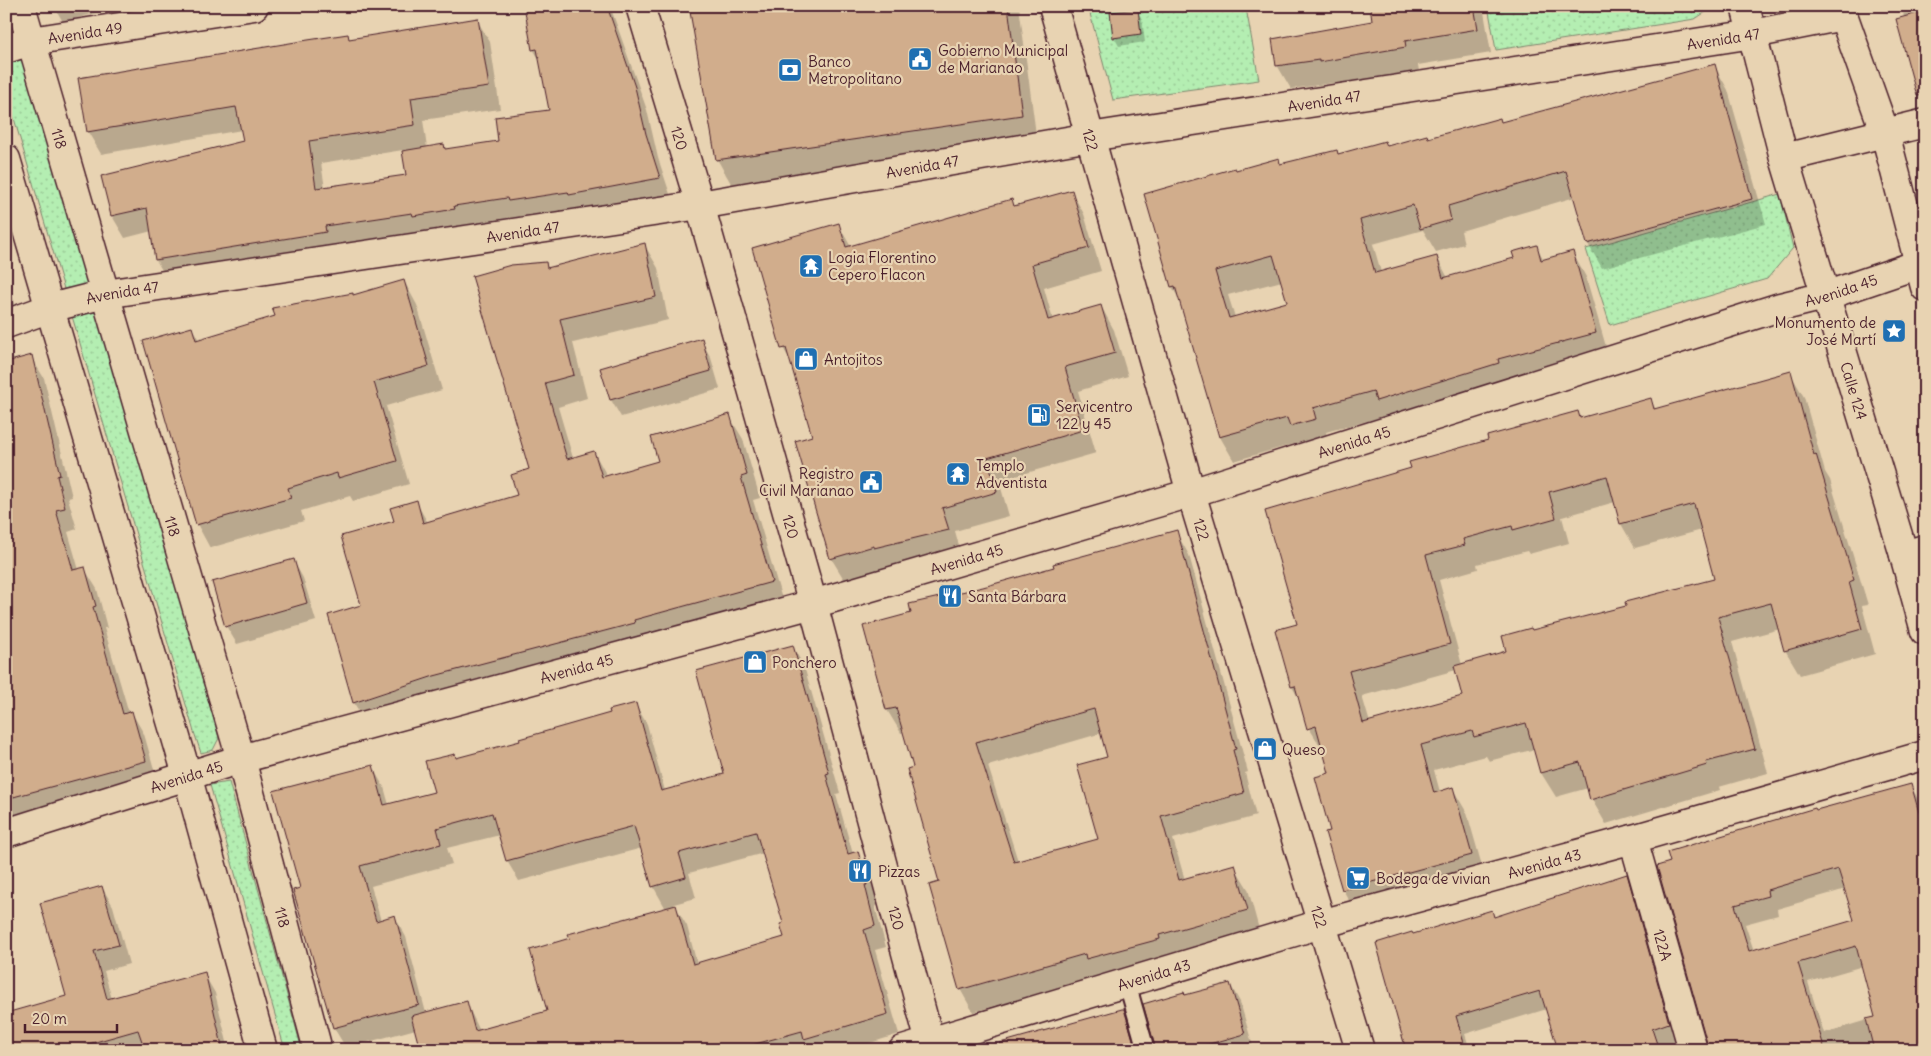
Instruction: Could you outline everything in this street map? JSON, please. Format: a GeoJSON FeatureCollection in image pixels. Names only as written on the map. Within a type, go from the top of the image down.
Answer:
{"type":"FeatureCollection","features":[{"type":"Feature","properties":{"kind":"street","name":"118"},"geometry":{"type":"LineString","coordinates":[[21,6],[19,45],[105,294],[241,759],[318,1050]]}},
{"type":"Feature","properties":{"kind":"street","name":"Avenida 49"},"geometry":{"type":"LineString","coordinates":[[19,45],[254,6]]}},
{"type":"Feature","properties":{"kind":"street","name":"120"},"geometry":{"type":"LineString","coordinates":[[640,6],[700,204],[813,604],[931,1046]]}},
{"type":"Feature","properties":{"kind":"street","name":"122"},"geometry":{"type":"LineString","coordinates":[[1054,6],[1191,492],[1360,1050]]}},
{"type":"Feature","properties":{"kind":"street","name":"Calle 124"},"geometry":{"type":"LineString","coordinates":[[1745,6],[1784,158],[1825,296],[1914,552],[1925,631]]}},
{"type":"Feature","properties":{"kind":"street","name":"Avenida 47"},"geometry":{"type":"LineString","coordinates":[[6,324],[50,308],[105,294],[700,204],[1090,137],[1753,34],[1841,11]]}},
{"type":"Feature","properties":{"kind":"street"},"geometry":{"type":"LineString","coordinates":[[1841,11],[1885,133],[1922,275]]}},
{"type":"Feature","properties":{"kind":"street"},"geometry":{"type":"LineString","coordinates":[[1784,158],[1925,123]]}},
{"type":"Feature","properties":{"kind":"street"},"geometry":{"type":"LineString","coordinates":[[6,159],[187,776],[263,1050]]}},
{"type":"Feature","properties":{"kind":"street","name":"Avenida 45"},"geometry":{"type":"LineString","coordinates":[[6,833],[241,759],[813,604],[1191,492],[1780,307],[1922,275]]}},
{"type":"Feature","properties":{"kind":"street","name":"Avenida 43"},"geometry":{"type":"LineString","coordinates":[[903,1050],[931,1046],[1127,983],[1321,924],[1633,839],[1925,755]]}},
{"type":"Feature","properties":{"kind":"street","name":"122A"},"geometry":{"type":"LineString","coordinates":[[1633,839],[1693,1050]]}},
{"type":"Feature","properties":{"kind":"lane"},"geometry":{"type":"LineString","coordinates":[[1127,983],[1146,1050]]}},
{"type":"Feature","properties":{"kind":"green space"},"geometry":{"type":"Polygon","coordinates":[[[6,6],[11,6],[219,738],[213,750],[201,753],[194,732],[6,91],[6,6]]]}},
{"type":"Feature","properties":{"kind":"green space"},"geometry":{"type":"Polygon","coordinates":[[[1088,6],[1252,6],[1246,8],[1259,80],[1113,100],[1088,6]]]}},
{"type":"Feature","properties":{"kind":"green space"},"geometry":{"type":"Polygon","coordinates":[[[1488,6],[1715,6],[1695,19],[1496,50],[1488,6]]]}},
{"type":"Feature","properties":{"kind":"green space"},"geometry":{"type":"Polygon","coordinates":[[[1780,194],[1793,248],[1767,279],[1610,325],[1586,249],[1780,194]]]}},
{"type":"Feature","properties":{"kind":"green space"},"geometry":{"type":"Polygon","coordinates":[[[229,782],[302,1050],[285,1050],[210,785],[229,782]]]}},
{"type":"Feature","properties":{"kind":"building"},"geometry":{"type":"Polygon","coordinates":[[[524,6],[607,6],[635,87],[646,134],[660,178],[569,195],[568,192],[508,201],[507,198],[454,206],[455,209],[413,216],[412,213],[325,226],[326,232],[155,260],[147,208],[111,216],[101,176],[243,141],[236,107],[87,132],[78,78],[348,34],[349,39],[478,18],[489,87],[411,98],[415,125],[309,141],[316,188],[406,175],[402,151],[444,144],[445,149],[498,141],[495,117],[549,110],[537,49],[532,50],[524,6]]]}},
{"type":"Feature","properties":{"kind":"building","name":"Banco Metropolitano"},"geometry":{"type":"Polygon","coordinates":[[[689,6],[1008,6],[1022,115],[716,160],[689,6]]]}},
{"type":"Feature","properties":{"kind":"building"},"geometry":{"type":"Polygon","coordinates":[[[1370,6],[1474,6],[1478,29],[1405,41],[1406,47],[1319,62],[1319,60],[1276,66],[1272,39],[1372,21],[1370,6]]]}},
{"type":"Feature","properties":{"kind":"building"},"geometry":{"type":"Polygon","coordinates":[[[1138,9],[1141,34],[1113,38],[1110,12],[1138,9]]]}},
{"type":"Feature","properties":{"kind":"building"},"geometry":{"type":"Polygon","coordinates":[[[1925,11],[1925,95],[1917,96],[1896,19],[1925,11]]]}},
{"type":"Feature","properties":{"kind":"building"},"geometry":{"type":"Polygon","coordinates":[[[1715,64],[1752,199],[1587,244],[1566,171],[1448,206],[1451,220],[1420,229],[1413,205],[1360,220],[1375,273],[1437,256],[1443,278],[1514,258],[1512,252],[1537,245],[1541,260],[1573,251],[1596,333],[1498,359],[1499,363],[1376,401],[1373,391],[1313,408],[1316,419],[1290,426],[1287,418],[1219,437],[1175,286],[1171,287],[1144,194],[1235,168],[1236,170],[1279,158],[1280,164],[1337,150],[1338,154],[1385,141],[1387,146],[1427,135],[1428,138],[1500,118],[1501,122],[1715,64]],[[1273,255],[1215,271],[1229,318],[1287,302],[1273,255]]]}},
{"type":"Feature","properties":{"kind":"building"},"geometry":{"type":"Polygon","coordinates":[[[1072,190],[1089,248],[1032,264],[1048,320],[1101,305],[1115,353],[1065,367],[1083,430],[987,458],[997,492],[942,508],[949,530],[874,548],[874,546],[830,559],[795,441],[812,436],[786,348],[781,349],[752,248],[839,223],[846,247],[1012,199],[1014,206],[1072,190]]]}},
{"type":"Feature","properties":{"kind":"building"},"geometry":{"type":"Polygon","coordinates":[[[645,243],[656,297],[560,319],[574,375],[545,383],[567,459],[594,451],[602,477],[658,461],[651,437],[730,414],[747,475],[741,477],[772,582],[634,620],[635,623],[434,676],[353,703],[328,615],[361,605],[341,536],[394,521],[390,508],[417,500],[423,523],[517,495],[511,475],[529,469],[472,276],[511,265],[546,262],[547,268],[645,243]]]}},
{"type":"Feature","properties":{"kind":"building"},"geometry":{"type":"Polygon","coordinates":[[[404,280],[429,366],[374,382],[397,461],[338,478],[337,473],[288,488],[291,498],[196,525],[143,341],[192,327],[196,340],[275,316],[272,308],[353,293],[353,295],[404,280]]]}},
{"type":"Feature","properties":{"kind":"building"},"geometry":{"type":"Polygon","coordinates":[[[702,338],[711,371],[610,400],[600,368],[702,338]]]}},
{"type":"Feature","properties":{"kind":"building"},"geometry":{"type":"Polygon","coordinates":[[[32,355],[60,475],[57,476],[65,508],[56,510],[73,570],[85,567],[96,606],[93,607],[123,714],[132,711],[146,761],[6,799],[6,362],[32,355]]]}},
{"type":"Feature","properties":{"kind":"building"},"geometry":{"type":"Polygon","coordinates":[[[1791,371],[1814,455],[1816,454],[1854,580],[1849,582],[1862,629],[1784,651],[1771,603],[1718,617],[1755,749],[1706,762],[1707,765],[1590,800],[1580,762],[1540,773],[1526,723],[1474,737],[1472,731],[1421,745],[1434,793],[1453,787],[1472,855],[1342,890],[1325,832],[1330,831],[1315,777],[1329,773],[1316,726],[1307,729],[1295,686],[1291,687],[1275,630],[1297,624],[1265,511],[1411,468],[1409,462],[1488,440],[1487,436],[1578,411],[1580,418],[1651,398],[1654,409],[1791,371]],[[1607,476],[1549,492],[1556,518],[1513,530],[1512,526],[1463,539],[1465,545],[1426,555],[1450,644],[1349,671],[1363,723],[1462,696],[1454,666],[1506,651],[1502,636],[1626,606],[1625,602],[1714,579],[1694,504],[1620,524],[1607,476]]]}},
{"type":"Feature","properties":{"kind":"building"},"geometry":{"type":"Polygon","coordinates":[[[1177,530],[1236,749],[1233,750],[1244,793],[1161,816],[1179,880],[1235,864],[1248,910],[1159,935],[1160,939],[1086,959],[1085,954],[959,990],[929,885],[939,882],[907,769],[913,767],[896,708],[886,710],[863,626],[911,613],[909,604],[983,587],[1054,567],[1053,564],[1177,530]],[[1094,709],[976,742],[1014,862],[1098,839],[1077,765],[1107,757],[1094,709]]]}},
{"type":"Feature","properties":{"kind":"building"},"geometry":{"type":"Polygon","coordinates":[[[294,559],[307,603],[225,627],[212,582],[294,559]]]}},
{"type":"Feature","properties":{"kind":"building"},"geometry":{"type":"Polygon","coordinates":[[[793,645],[829,773],[826,774],[848,854],[858,851],[867,885],[865,885],[875,926],[864,930],[888,1014],[804,1039],[802,1031],[734,1050],[420,1050],[411,1016],[467,1001],[475,1031],[547,1011],[530,950],[570,938],[568,934],[676,905],[693,964],[784,937],[780,924],[783,923],[756,832],[679,853],[686,877],[652,887],[634,826],[506,861],[492,813],[437,828],[441,844],[360,866],[376,921],[395,915],[419,1005],[333,1028],[293,890],[300,888],[273,791],[373,765],[384,805],[434,792],[425,761],[455,754],[456,758],[520,741],[519,739],[610,713],[609,710],[636,703],[661,791],[724,774],[696,671],[793,645]]]}},
{"type":"Feature","properties":{"kind":"building"},"geometry":{"type":"Polygon","coordinates":[[[1911,784],[1925,834],[1925,1050],[1874,1050],[1866,1019],[1875,1017],[1856,946],[1798,963],[1825,1050],[1709,1050],[1657,866],[1670,862],[1667,852],[1815,808],[1816,810],[1911,784]],[[1838,869],[1767,890],[1768,896],[1735,905],[1749,951],[1854,920],[1838,869]]]}},
{"type":"Feature","properties":{"kind":"building"},"geometry":{"type":"Polygon","coordinates":[[[1627,874],[1669,1023],[1652,1029],[1659,1050],[1558,1050],[1540,991],[1456,1016],[1466,1050],[1406,1050],[1376,943],[1492,910],[1494,917],[1627,874]]]}},
{"type":"Feature","properties":{"kind":"building"},"geometry":{"type":"Polygon","coordinates":[[[102,886],[119,945],[94,951],[107,999],[205,972],[223,1050],[145,1050],[138,1030],[67,1050],[6,1050],[6,1013],[66,996],[40,903],[102,886]]]}},
{"type":"Feature","properties":{"kind":"building"},"geometry":{"type":"Polygon","coordinates":[[[1230,983],[1245,1034],[1188,1050],[1156,1050],[1143,1004],[1184,992],[1185,995],[1230,983]]]}},
{"type":"Feature","properties":{"kind":"building"},"geometry":{"type":"Polygon","coordinates":[[[1124,1009],[1136,1050],[1001,1050],[1000,1043],[1124,1009]]]}},
{"type":"Feature","properties":{"kind":"place","name":"Gobierno Municipal de Marianao"},"geometry":{"type":"Point","coordinates":[920,59]}},
{"type":"Feature","properties":{"kind":"place","name":"Banco Metropolitano"},"geometry":{"type":"Point","coordinates":[790,70]}},
{"type":"Feature","properties":{"kind":"place","name":"Logia Florentino Cepero Flacon"},"geometry":{"type":"Point","coordinates":[811,266]}},
{"type":"Feature","properties":{"kind":"place","name":"Monumento de José Martí"},"geometry":{"type":"Point","coordinates":[1894,331]}},
{"type":"Feature","properties":{"kind":"place","name":"Antojitos"},"geometry":{"type":"Point","coordinates":[806,359]}},
{"type":"Feature","properties":{"kind":"place","name":"Servicentro 122 y 45"},"geometry":{"type":"Point","coordinates":[1039,415]}},
{"type":"Feature","properties":{"kind":"place","name":"Templo Adventista"},"geometry":{"type":"Point","coordinates":[958,474]}},
{"type":"Feature","properties":{"kind":"place","name":"Registro Civil Marianao"},"geometry":{"type":"Point","coordinates":[871,482]}},
{"type":"Feature","properties":{"kind":"place","name":"Santa Bárbara"},"geometry":{"type":"Point","coordinates":[950,596]}},
{"type":"Feature","properties":{"kind":"place","name":"Ponchero"},"geometry":{"type":"Point","coordinates":[755,662]}},
{"type":"Feature","properties":{"kind":"place","name":"Queso"},"geometry":{"type":"Point","coordinates":[1265,749]}},
{"type":"Feature","properties":{"kind":"place","name":"Pizzas"},"geometry":{"type":"Point","coordinates":[860,871]}},
{"type":"Feature","properties":{"kind":"place","name":"Bodega de vivian"},"geometry":{"type":"Point","coordinates":[1358,878]}}]}
